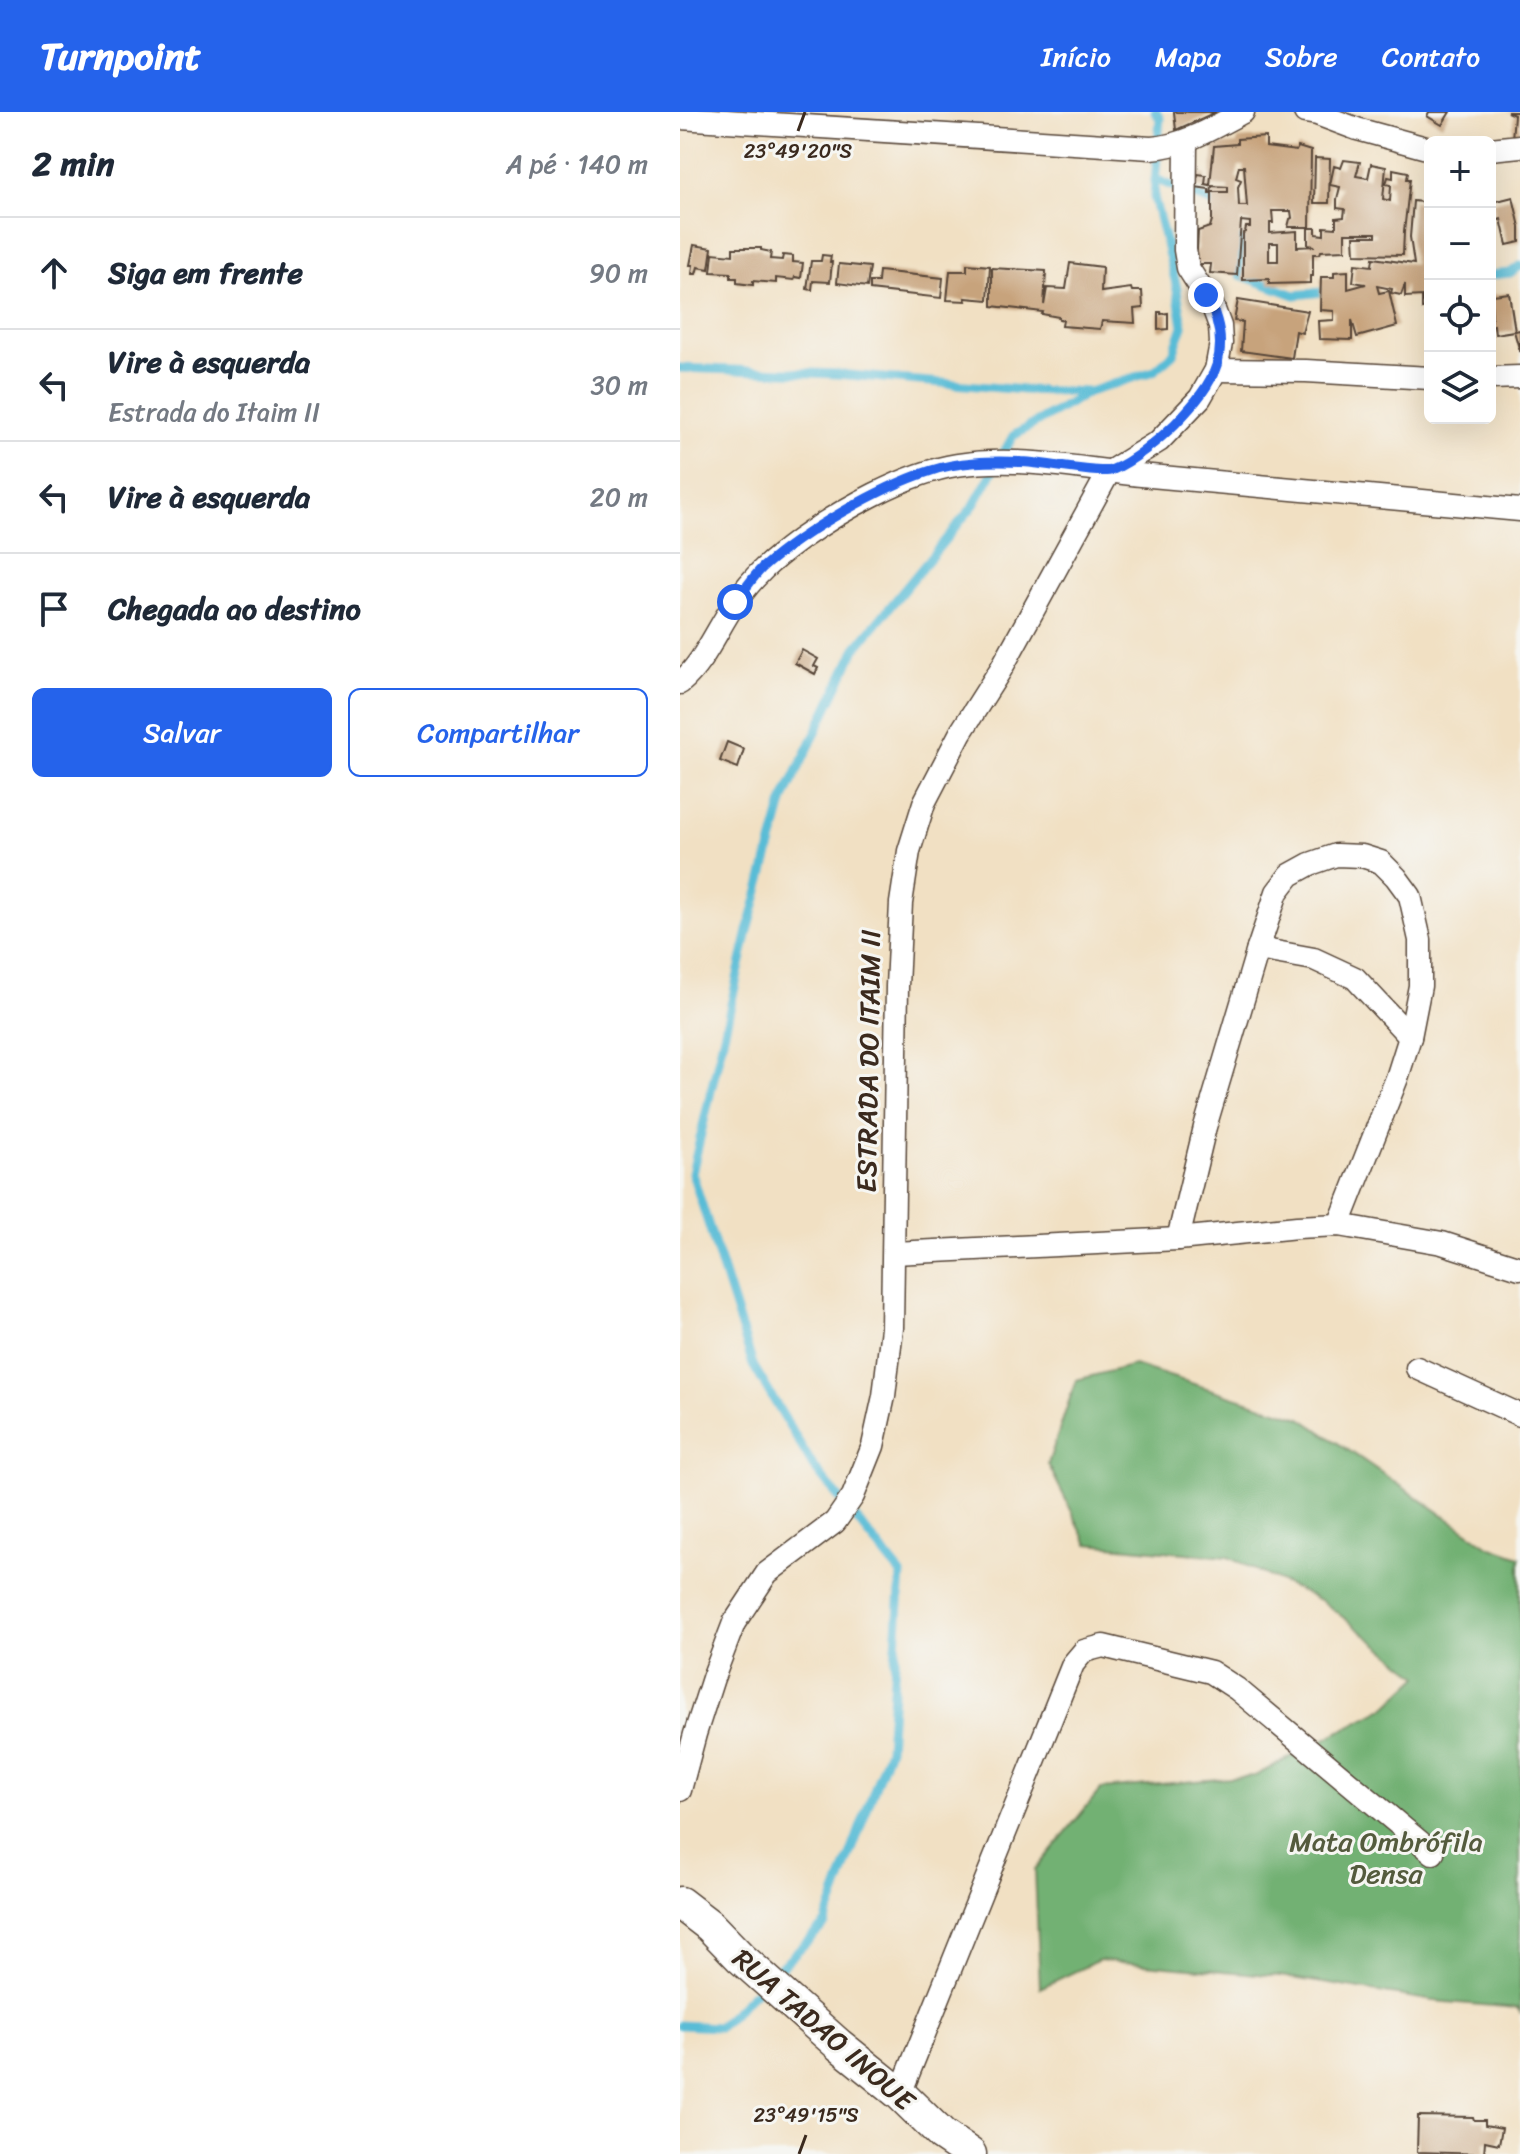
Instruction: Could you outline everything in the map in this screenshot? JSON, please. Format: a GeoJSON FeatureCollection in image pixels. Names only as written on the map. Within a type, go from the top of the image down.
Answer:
{"type":"FeatureCollection","features":[{"type":"Feature","properties":{"kind":"street"},"geometry":{"type":"LineString","coordinates":[[680,118],[902,122],[1170,144],[1243,112]]}},
{"type":"Feature","properties":{"kind":"street"},"geometry":{"type":"LineString","coordinates":[[1305,112],[1424,148]]}},
{"type":"Feature","properties":{"kind":"street"},"geometry":{"type":"LineString","coordinates":[[1170,144],[1189,270],[1213,307],[1220,326],[1221,343],[1216,370],[1424,378]]}},
{"type":"Feature","properties":{"kind":"street"},"geometry":{"type":"LineString","coordinates":[[1496,148],[1520,146]]}},
{"type":"Feature","properties":{"kind":"street","name":"ESTRADA DO ITAIM II"},"geometry":{"type":"LineString","coordinates":[[680,1790],[708,1692],[734,1623],[767,1573],[835,1522],[853,1496],[873,1446],[884,1396],[892,1328],[901,903],[909,851],[924,803],[1109,472],[1159,441],[1200,398],[1216,370]]}},
{"type":"Feature","properties":{"kind":"street"},"geometry":{"type":"LineString","coordinates":[[1496,378],[1520,377]]}},
{"type":"Feature","properties":{"kind":"street"},"geometry":{"type":"LineString","coordinates":[[680,683],[697,665],[735,602],[760,570],[841,513],[903,481],[932,470],[987,462],[1026,462],[1520,510]]}},
{"type":"Feature","properties":{"kind":"street"},"geometry":{"type":"LineString","coordinates":[[1178,1239],[1205,1127],[1277,892],[1290,875],[1336,855],[1362,856],[1381,862],[1396,877],[1410,896],[1420,940],[1420,986],[1410,1037],[1339,1225]]}},
{"type":"Feature","properties":{"kind":"street"},"geometry":{"type":"LineString","coordinates":[[1258,949],[1314,959],[1355,978],[1410,1037]]}},
{"type":"Feature","properties":{"kind":"street"},"geometry":{"type":"LineString","coordinates":[[894,1253],[1178,1239],[1339,1225],[1442,1243],[1520,1268]]}},
{"type":"Feature","properties":{"kind":"street"},"geometry":{"type":"LineString","coordinates":[[1417,1368],[1520,1415]]}},
{"type":"Feature","properties":{"kind":"street"},"geometry":{"type":"LineString","coordinates":[[900,2094],[1073,1664],[1084,1651],[1103,1646],[1211,1672],[1237,1689],[1433,1853]]}},
{"type":"Feature","properties":{"kind":"street","name":"RUA TADAO INOUE"},"geometry":{"type":"LineString","coordinates":[[680,1903],[900,2094],[942,2135],[970,2154]]}},
{"type":"Feature","properties":{"kind":"green space","name":"Mata Ombrófila Densa"},"geometry":{"type":"Polygon","coordinates":[[[1134,1365],[1301,1418],[1489,1546],[1520,1557],[1520,2012],[1517,2008],[1434,2001],[1280,1976],[1099,1960],[1040,1988],[1035,1870],[1101,1789],[1255,1776],[1386,1707],[1419,1676],[1322,1601],[1228,1557],[1088,1544],[1048,1464],[1076,1380],[1134,1365]]]}},
{"type":"Feature","properties":{"kind":"building"},"geometry":{"type":"Polygon","coordinates":[[[1174,112],[1216,112],[1176,130],[1174,112]]]}},
{"type":"Feature","properties":{"kind":"building"},"geometry":{"type":"Polygon","coordinates":[[[1429,112],[1450,112],[1442,125],[1427,116],[1429,112]]]}},
{"type":"Feature","properties":{"kind":"building"},"geometry":{"type":"Polygon","coordinates":[[[1507,112],[1520,112],[1520,138],[1512,139],[1514,115],[1507,112]]]}},
{"type":"Feature","properties":{"kind":"building"},"geometry":{"type":"Polygon","coordinates":[[[1266,137],[1266,147],[1296,151],[1298,147],[1311,151],[1310,227],[1288,227],[1291,211],[1272,211],[1273,223],[1270,223],[1270,233],[1297,231],[1297,247],[1315,246],[1308,245],[1308,228],[1316,228],[1316,234],[1324,235],[1324,227],[1336,228],[1336,218],[1344,217],[1345,209],[1337,208],[1340,187],[1330,185],[1334,166],[1341,168],[1344,160],[1360,162],[1356,176],[1368,178],[1371,164],[1386,167],[1383,199],[1390,201],[1391,185],[1386,184],[1388,177],[1393,178],[1393,169],[1408,172],[1407,179],[1410,179],[1403,255],[1355,254],[1354,236],[1376,236],[1376,233],[1345,233],[1345,250],[1313,254],[1310,283],[1269,284],[1269,279],[1243,280],[1243,233],[1246,227],[1250,227],[1250,222],[1241,221],[1237,275],[1210,273],[1211,264],[1192,264],[1189,251],[1197,250],[1198,231],[1210,227],[1212,220],[1212,192],[1228,192],[1228,187],[1212,186],[1209,193],[1209,189],[1195,187],[1198,174],[1206,175],[1205,184],[1210,185],[1214,146],[1237,144],[1237,139],[1266,137]],[[1239,166],[1236,178],[1241,180],[1238,187],[1239,206],[1247,206],[1244,166],[1239,166]],[[1269,243],[1269,261],[1278,261],[1278,243],[1269,243]]]}},
{"type":"Feature","properties":{"kind":"building"},"geometry":{"type":"Polygon","coordinates":[[[1315,158],[1330,159],[1329,203],[1314,203],[1315,158]]]}},
{"type":"Feature","properties":{"kind":"building"},"geometry":{"type":"Polygon","coordinates":[[[1513,197],[1520,242],[1507,245],[1501,219],[1496,221],[1496,201],[1513,197]]]}},
{"type":"Feature","properties":{"kind":"building"},"geometry":{"type":"Polygon","coordinates":[[[1413,201],[1424,202],[1424,309],[1422,296],[1405,297],[1405,284],[1401,295],[1391,293],[1392,289],[1377,286],[1379,293],[1389,291],[1397,326],[1357,337],[1352,320],[1352,340],[1319,339],[1318,321],[1334,320],[1334,311],[1320,310],[1321,277],[1334,277],[1334,272],[1348,271],[1348,289],[1366,284],[1353,282],[1355,264],[1372,266],[1373,258],[1414,264],[1410,237],[1413,201]]]}},
{"type":"Feature","properties":{"kind":"building"},"geometry":{"type":"Polygon","coordinates":[[[694,245],[712,248],[709,269],[698,267],[696,274],[692,274],[693,265],[690,265],[694,245]]]}},
{"type":"Feature","properties":{"kind":"building"},"geometry":{"type":"Polygon","coordinates":[[[733,248],[761,248],[771,252],[770,259],[782,260],[783,255],[793,256],[793,262],[803,263],[801,278],[776,278],[776,283],[753,281],[753,285],[737,283],[737,278],[731,278],[731,273],[711,272],[713,253],[733,255],[733,248]]]}},
{"type":"Feature","properties":{"kind":"building"},"geometry":{"type":"Polygon","coordinates":[[[822,255],[831,256],[830,282],[813,281],[812,290],[807,289],[811,261],[821,261],[822,255]]]}},
{"type":"Feature","properties":{"kind":"building"},"geometry":{"type":"Polygon","coordinates":[[[1070,263],[1102,267],[1101,292],[1131,288],[1132,291],[1142,291],[1143,308],[1134,309],[1135,323],[1102,321],[1100,329],[1062,326],[1063,320],[1059,317],[1043,312],[992,306],[992,268],[1046,271],[1044,305],[1047,288],[1066,289],[1070,263]]]}},
{"type":"Feature","properties":{"kind":"building"},"geometry":{"type":"Polygon","coordinates":[[[839,264],[870,267],[867,287],[837,283],[839,264]]]}},
{"type":"Feature","properties":{"kind":"building"},"geometry":{"type":"Polygon","coordinates":[[[967,264],[990,266],[988,300],[947,300],[950,271],[967,271],[967,264]]]}},
{"type":"Feature","properties":{"kind":"building"},"geometry":{"type":"Polygon","coordinates":[[[879,271],[943,278],[941,298],[870,290],[870,282],[878,282],[879,271]]]}},
{"type":"Feature","properties":{"kind":"building"},"geometry":{"type":"Polygon","coordinates":[[[1509,293],[1515,331],[1520,330],[1520,352],[1514,331],[1496,334],[1496,295],[1509,293]]]}},
{"type":"Feature","properties":{"kind":"building"},"geometry":{"type":"Polygon","coordinates":[[[1238,300],[1308,311],[1302,333],[1296,331],[1292,358],[1241,351],[1243,322],[1234,321],[1238,300]]]}},
{"type":"Feature","properties":{"kind":"building"},"geometry":{"type":"Polygon","coordinates":[[[1158,312],[1168,313],[1168,329],[1158,330],[1158,312]]]}},
{"type":"Feature","properties":{"kind":"building"},"geometry":{"type":"Polygon","coordinates":[[[802,650],[818,659],[814,666],[818,668],[815,674],[795,663],[802,650]]]}},
{"type":"Feature","properties":{"kind":"building"},"geometry":{"type":"Polygon","coordinates":[[[727,742],[744,749],[738,768],[720,761],[727,742]]]}},
{"type":"Feature","properties":{"kind":"building"},"geometry":{"type":"Polygon","coordinates":[[[1418,2116],[1485,2120],[1485,2125],[1502,2128],[1499,2144],[1485,2141],[1484,2154],[1417,2152],[1418,2116]]]}},
{"type":"Feature","properties":{"kind":"waterway"},"geometry":{"type":"LineString","coordinates":[[680,2025],[719,2027],[825,1924],[889,1749],[901,1574],[813,1466],[753,1365],[692,1173],[748,931],[784,799],[856,648],[974,505],[1013,436],[1089,392],[1154,371],[1173,354],[1183,326],[1154,197],[1160,118],[1155,112]]}},
{"type":"Feature","properties":{"kind":"waterway"},"geometry":{"type":"LineString","coordinates":[[1155,179],[1223,207]]}},
{"type":"Feature","properties":{"kind":"waterway"},"geometry":{"type":"LineString","coordinates":[[1239,240],[1240,275],[1295,295],[1331,291]]}},
{"type":"Feature","properties":{"kind":"waterway"},"geometry":{"type":"LineString","coordinates":[[1496,274],[1510,273],[1520,266]]}},
{"type":"Feature","properties":{"kind":"waterway"},"geometry":{"type":"LineString","coordinates":[[680,368],[837,374],[1024,390],[1088,392]]}},
{"type":"Feature","properties":{"kind":"route"},"geometry":{"type":"LineString","coordinates":[[735,602],[760,570],[802,538],[841,513],[903,481],[932,470],[987,462],[1026,462],[1109,472],[1159,441],[1200,398],[1216,370],[1221,343],[1220,326],[1206,295]]}}]}
